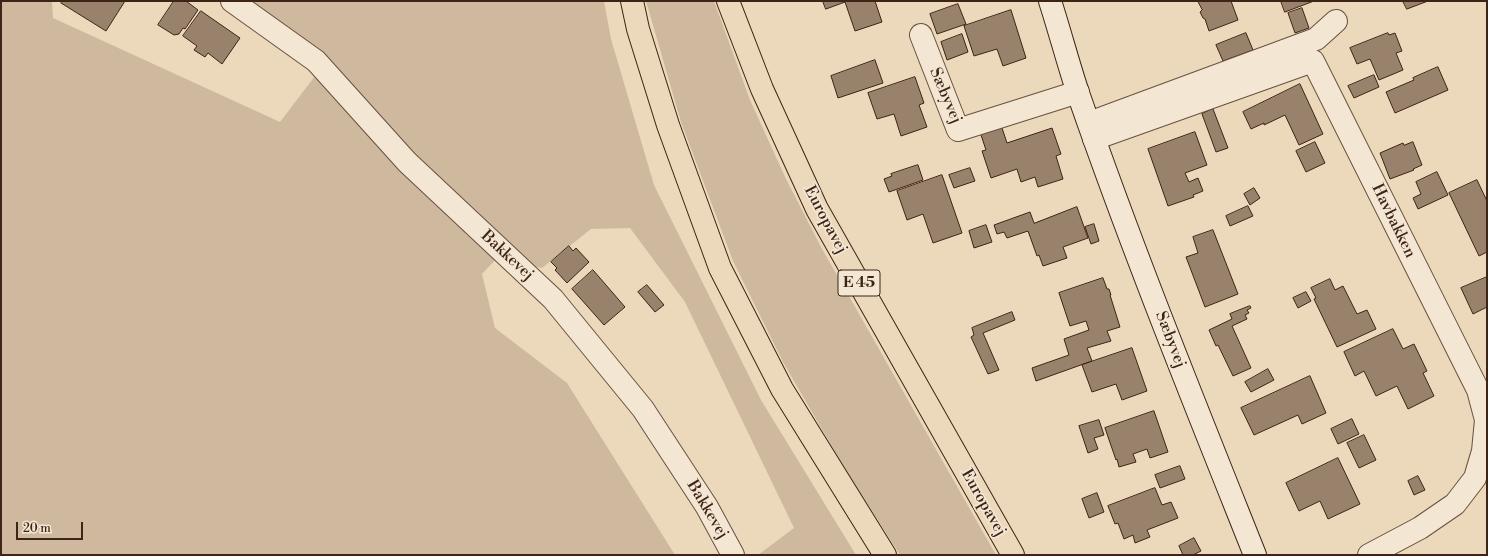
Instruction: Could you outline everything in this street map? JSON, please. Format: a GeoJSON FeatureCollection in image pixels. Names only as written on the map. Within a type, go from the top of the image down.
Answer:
{"type":"FeatureCollection","features":[{"type":"Feature","properties":{"kind":"main road"},"geometry":{"type":"LineString","coordinates":[[632,1],[638,29],[668,125],[720,268],[782,389],[885,555]]}},
{"type":"Feature","properties":{"kind":"main road","name":"Europavej"},"geometry":{"type":"LineString","coordinates":[[728,1],[762,89],[817,209],[1013,555]]}},
{"type":"Feature","properties":{"kind":"street","name":"Bakkevej"},"geometry":{"type":"LineString","coordinates":[[232,1],[316,61],[407,162],[553,299],[643,409],[707,508],[733,555]]}},
{"type":"Feature","properties":{"kind":"street","name":"Sæbyvej"},"geometry":{"type":"LineString","coordinates":[[1050,1],[1078,92],[1173,350],[1255,555]]}},
{"type":"Feature","properties":{"kind":"street"},"geometry":{"type":"LineString","coordinates":[[1092,131],[1316,39],[1336,21]]}},
{"type":"Feature","properties":{"kind":"street","name":"Sæbyvej"},"geometry":{"type":"LineString","coordinates":[[921,36],[958,130],[1078,92]]}},
{"type":"Feature","properties":{"kind":"street","name":"Havbakken"},"geometry":{"type":"LineString","coordinates":[[1092,131],[1314,61],[1478,390],[1486,420],[1483,451],[1475,478],[1455,504],[1420,528],[1369,555]]}},
{"type":"Feature","properties":{"kind":"shaded area"},"geometry":{"type":"Polygon","coordinates":[[[1,1],[52,1],[53,18],[280,122],[328,59],[251,1],[604,1],[611,39],[654,185],[761,400],[856,555],[758,555],[794,528],[685,302],[630,228],[591,229],[542,268],[497,258],[482,274],[495,328],[567,383],[675,555],[1,555],[1,1]]]}},
{"type":"Feature","properties":{"kind":"shaded area"},"geometry":{"type":"Polygon","coordinates":[[[646,1],[714,1],[750,100],[786,179],[821,247],[996,555],[900,555],[842,464],[783,362],[733,261],[681,122],[646,1]]]}},
{"type":"Feature","properties":{"kind":"building"},"geometry":{"type":"Polygon","coordinates":[[[63,1],[125,1],[106,31],[61,3],[63,1]]]}},
{"type":"Feature","properties":{"kind":"building"},"geometry":{"type":"Polygon","coordinates":[[[174,1],[186,1],[198,10],[185,29],[183,28],[179,34],[174,35],[158,25],[174,1]]]}},
{"type":"Feature","properties":{"kind":"building"},"geometry":{"type":"Polygon","coordinates":[[[823,1],[875,1],[882,22],[855,31],[845,2],[826,9],[823,1]]]}},
{"type":"Feature","properties":{"kind":"building"},"geometry":{"type":"Polygon","coordinates":[[[1198,1],[1231,1],[1238,20],[1209,31],[1205,19],[1200,12],[1202,10],[1198,1]]]}},
{"type":"Feature","properties":{"kind":"building"},"geometry":{"type":"Polygon","coordinates":[[[1281,1],[1314,1],[1285,12],[1281,1]]]}},
{"type":"Feature","properties":{"kind":"building"},"geometry":{"type":"Polygon","coordinates":[[[1403,1],[1428,1],[1407,9],[1403,1]]]}},
{"type":"Feature","properties":{"kind":"building"},"geometry":{"type":"Polygon","coordinates":[[[958,4],[966,24],[937,34],[930,14],[958,4]]]}},
{"type":"Feature","properties":{"kind":"building"},"geometry":{"type":"Polygon","coordinates":[[[1302,8],[1309,28],[1295,33],[1288,13],[1302,8]]]}},
{"type":"Feature","properties":{"kind":"building"},"geometry":{"type":"Polygon","coordinates":[[[1011,10],[1026,58],[1003,66],[997,49],[974,56],[964,26],[1011,10]]]}},
{"type":"Feature","properties":{"kind":"building"},"geometry":{"type":"Polygon","coordinates":[[[201,11],[240,38],[222,64],[208,53],[205,57],[194,50],[197,46],[183,36],[201,11]]]}},
{"type":"Feature","properties":{"kind":"building"},"geometry":{"type":"Polygon","coordinates":[[[1246,33],[1253,50],[1223,61],[1216,45],[1246,33]]]}},
{"type":"Feature","properties":{"kind":"building"},"geometry":{"type":"Polygon","coordinates":[[[1388,33],[1389,35],[1395,33],[1402,51],[1396,53],[1403,70],[1379,80],[1370,59],[1357,64],[1350,48],[1388,33]]]}},
{"type":"Feature","properties":{"kind":"building"},"geometry":{"type":"Polygon","coordinates":[[[962,34],[968,52],[947,60],[941,42],[962,34]]]}},
{"type":"Feature","properties":{"kind":"building"},"geometry":{"type":"Polygon","coordinates":[[[875,60],[883,83],[838,98],[831,76],[875,60]]]}},
{"type":"Feature","properties":{"kind":"building"},"geometry":{"type":"Polygon","coordinates":[[[1438,67],[1448,90],[1395,113],[1386,92],[1414,80],[1413,78],[1438,67]]]}},
{"type":"Feature","properties":{"kind":"building"},"geometry":{"type":"Polygon","coordinates":[[[1374,75],[1379,87],[1354,98],[1348,86],[1374,75]]]}},
{"type":"Feature","properties":{"kind":"building"},"geometry":{"type":"Polygon","coordinates":[[[915,77],[924,103],[919,105],[927,127],[901,136],[894,114],[877,119],[868,93],[915,77]]]}},
{"type":"Feature","properties":{"kind":"building"},"geometry":{"type":"Polygon","coordinates":[[[1300,84],[1323,134],[1299,145],[1285,115],[1264,125],[1264,123],[1251,129],[1243,112],[1300,84]]]}},
{"type":"Feature","properties":{"kind":"building"},"geometry":{"type":"Polygon","coordinates":[[[1213,109],[1228,148],[1216,152],[1202,114],[1213,109]]]}},
{"type":"Feature","properties":{"kind":"building"},"geometry":{"type":"Polygon","coordinates":[[[1002,128],[1007,143],[1052,128],[1061,154],[1056,156],[1063,179],[1038,187],[1035,177],[1021,182],[1017,169],[991,178],[982,151],[986,150],[981,135],[1002,128]]]}},
{"type":"Feature","properties":{"kind":"building"},"geometry":{"type":"Polygon","coordinates":[[[1195,132],[1207,165],[1185,173],[1189,182],[1198,178],[1203,191],[1193,195],[1194,197],[1168,206],[1148,149],[1195,132]]]}},
{"type":"Feature","properties":{"kind":"building"},"geometry":{"type":"Polygon","coordinates":[[[1315,142],[1325,163],[1306,172],[1296,151],[1315,142]]]}},
{"type":"Feature","properties":{"kind":"building"},"geometry":{"type":"Polygon","coordinates":[[[1413,142],[1422,165],[1413,169],[1414,170],[1390,179],[1380,153],[1403,143],[1404,145],[1413,142]]]}},
{"type":"Feature","properties":{"kind":"building"},"geometry":{"type":"Polygon","coordinates":[[[918,165],[923,180],[889,192],[884,179],[892,176],[891,174],[918,165]]]}},
{"type":"Feature","properties":{"kind":"building"},"geometry":{"type":"Polygon","coordinates":[[[970,168],[975,181],[954,188],[949,175],[970,168]]]}},
{"type":"Feature","properties":{"kind":"building"},"geometry":{"type":"Polygon","coordinates":[[[1437,172],[1448,195],[1418,209],[1413,198],[1421,194],[1416,182],[1437,172]]]}},
{"type":"Feature","properties":{"kind":"building"},"geometry":{"type":"Polygon","coordinates":[[[942,175],[962,233],[933,243],[923,214],[907,220],[897,191],[942,175]]]}},
{"type":"Feature","properties":{"kind":"building"},"geometry":{"type":"Polygon","coordinates":[[[1477,180],[1487,201],[1487,252],[1479,256],[1449,193],[1477,180]]]}},
{"type":"Feature","properties":{"kind":"building"},"geometry":{"type":"Polygon","coordinates":[[[1254,188],[1260,198],[1250,205],[1244,194],[1254,188]]]}},
{"type":"Feature","properties":{"kind":"building"},"geometry":{"type":"Polygon","coordinates":[[[1248,206],[1253,216],[1230,226],[1226,216],[1248,206]]]}},
{"type":"Feature","properties":{"kind":"building"},"geometry":{"type":"Polygon","coordinates":[[[1077,207],[1088,238],[1063,247],[1067,258],[1043,266],[1039,255],[1037,256],[1028,231],[1007,238],[1004,232],[997,234],[994,225],[1030,212],[1034,223],[1077,207]]]}},
{"type":"Feature","properties":{"kind":"building"},"geometry":{"type":"Polygon","coordinates":[[[1094,224],[1099,241],[1091,244],[1085,227],[1094,224]]]}},
{"type":"Feature","properties":{"kind":"building"},"geometry":{"type":"Polygon","coordinates":[[[986,225],[992,242],[974,248],[969,231],[986,225]]]}},
{"type":"Feature","properties":{"kind":"building"},"geometry":{"type":"Polygon","coordinates":[[[1213,230],[1238,294],[1205,307],[1186,257],[1198,253],[1193,237],[1213,230]]]}},
{"type":"Feature","properties":{"kind":"building"},"geometry":{"type":"Polygon","coordinates":[[[569,246],[573,251],[576,248],[589,262],[567,283],[555,270],[557,268],[551,262],[569,246]]]}},
{"type":"Feature","properties":{"kind":"building"},"geometry":{"type":"Polygon","coordinates":[[[593,270],[625,307],[604,325],[572,289],[593,270]]]}},
{"type":"Feature","properties":{"kind":"building"},"geometry":{"type":"Polygon","coordinates":[[[1487,277],[1487,307],[1473,314],[1461,288],[1487,277]]]}},
{"type":"Feature","properties":{"kind":"building"},"geometry":{"type":"Polygon","coordinates":[[[1103,278],[1107,289],[1109,289],[1120,327],[1107,331],[1111,341],[1087,348],[1092,361],[1036,381],[1032,368],[1069,355],[1064,339],[1089,330],[1086,321],[1070,326],[1059,293],[1103,278]]]}},
{"type":"Feature","properties":{"kind":"building"},"geometry":{"type":"Polygon","coordinates":[[[1330,279],[1335,290],[1343,286],[1357,314],[1367,310],[1376,329],[1337,347],[1314,299],[1316,298],[1311,288],[1330,279]]]}},
{"type":"Feature","properties":{"kind":"building"},"geometry":{"type":"Polygon","coordinates":[[[647,285],[664,305],[655,312],[638,292],[647,285]]]}},
{"type":"Feature","properties":{"kind":"building"},"geometry":{"type":"Polygon","coordinates":[[[1306,292],[1311,301],[1298,308],[1293,298],[1306,292]]]}},
{"type":"Feature","properties":{"kind":"building"},"geometry":{"type":"Polygon","coordinates":[[[1250,306],[1251,308],[1247,310],[1249,313],[1245,315],[1247,319],[1232,326],[1251,368],[1233,376],[1209,330],[1232,319],[1230,314],[1250,306]]]}},
{"type":"Feature","properties":{"kind":"building"},"geometry":{"type":"Polygon","coordinates":[[[1012,312],[1015,320],[983,333],[999,370],[988,374],[971,337],[974,335],[972,328],[1012,312]]]}},
{"type":"Feature","properties":{"kind":"building"},"geometry":{"type":"Polygon","coordinates":[[[1393,329],[1403,349],[1414,344],[1427,371],[1423,373],[1434,396],[1408,409],[1397,386],[1376,396],[1364,371],[1355,376],[1344,352],[1393,329]]]}},
{"type":"Feature","properties":{"kind":"building"},"geometry":{"type":"Polygon","coordinates":[[[1132,348],[1147,391],[1122,400],[1116,384],[1092,392],[1082,365],[1132,348]]]}},
{"type":"Feature","properties":{"kind":"building"},"geometry":{"type":"Polygon","coordinates":[[[1268,369],[1274,380],[1251,392],[1245,382],[1268,369]]]}},
{"type":"Feature","properties":{"kind":"building"},"geometry":{"type":"Polygon","coordinates":[[[1310,376],[1326,413],[1302,424],[1298,415],[1254,435],[1241,408],[1310,376]]]}},
{"type":"Feature","properties":{"kind":"building"},"geometry":{"type":"Polygon","coordinates":[[[1154,411],[1168,452],[1150,458],[1147,449],[1133,454],[1136,462],[1119,467],[1105,428],[1154,411]]]}},
{"type":"Feature","properties":{"kind":"building"},"geometry":{"type":"Polygon","coordinates":[[[1352,419],[1359,434],[1338,444],[1331,429],[1352,419]]]}},
{"type":"Feature","properties":{"kind":"building"},"geometry":{"type":"Polygon","coordinates":[[[1099,420],[1104,435],[1094,438],[1098,449],[1088,453],[1079,426],[1099,420]]]}},
{"type":"Feature","properties":{"kind":"building"},"geometry":{"type":"Polygon","coordinates":[[[1364,435],[1376,460],[1359,468],[1347,443],[1364,435]]]}},
{"type":"Feature","properties":{"kind":"building"},"geometry":{"type":"Polygon","coordinates":[[[1338,458],[1360,504],[1328,519],[1320,501],[1299,511],[1286,483],[1338,458]]]}},
{"type":"Feature","properties":{"kind":"building"},"geometry":{"type":"Polygon","coordinates":[[[1180,466],[1185,479],[1160,488],[1155,475],[1180,466]]]}},
{"type":"Feature","properties":{"kind":"building"},"geometry":{"type":"Polygon","coordinates":[[[1418,476],[1425,490],[1414,495],[1408,481],[1418,476]]]}},
{"type":"Feature","properties":{"kind":"building"},"geometry":{"type":"Polygon","coordinates":[[[1155,488],[1162,505],[1171,502],[1178,518],[1147,530],[1150,537],[1135,543],[1133,535],[1124,539],[1118,523],[1115,524],[1108,506],[1155,488]]]}},
{"type":"Feature","properties":{"kind":"building"},"geometry":{"type":"Polygon","coordinates":[[[1097,493],[1104,512],[1089,518],[1082,499],[1097,493]]]}},
{"type":"Feature","properties":{"kind":"building"},"geometry":{"type":"Polygon","coordinates":[[[1194,538],[1201,551],[1193,555],[1183,555],[1179,546],[1194,538]]]}}]}
